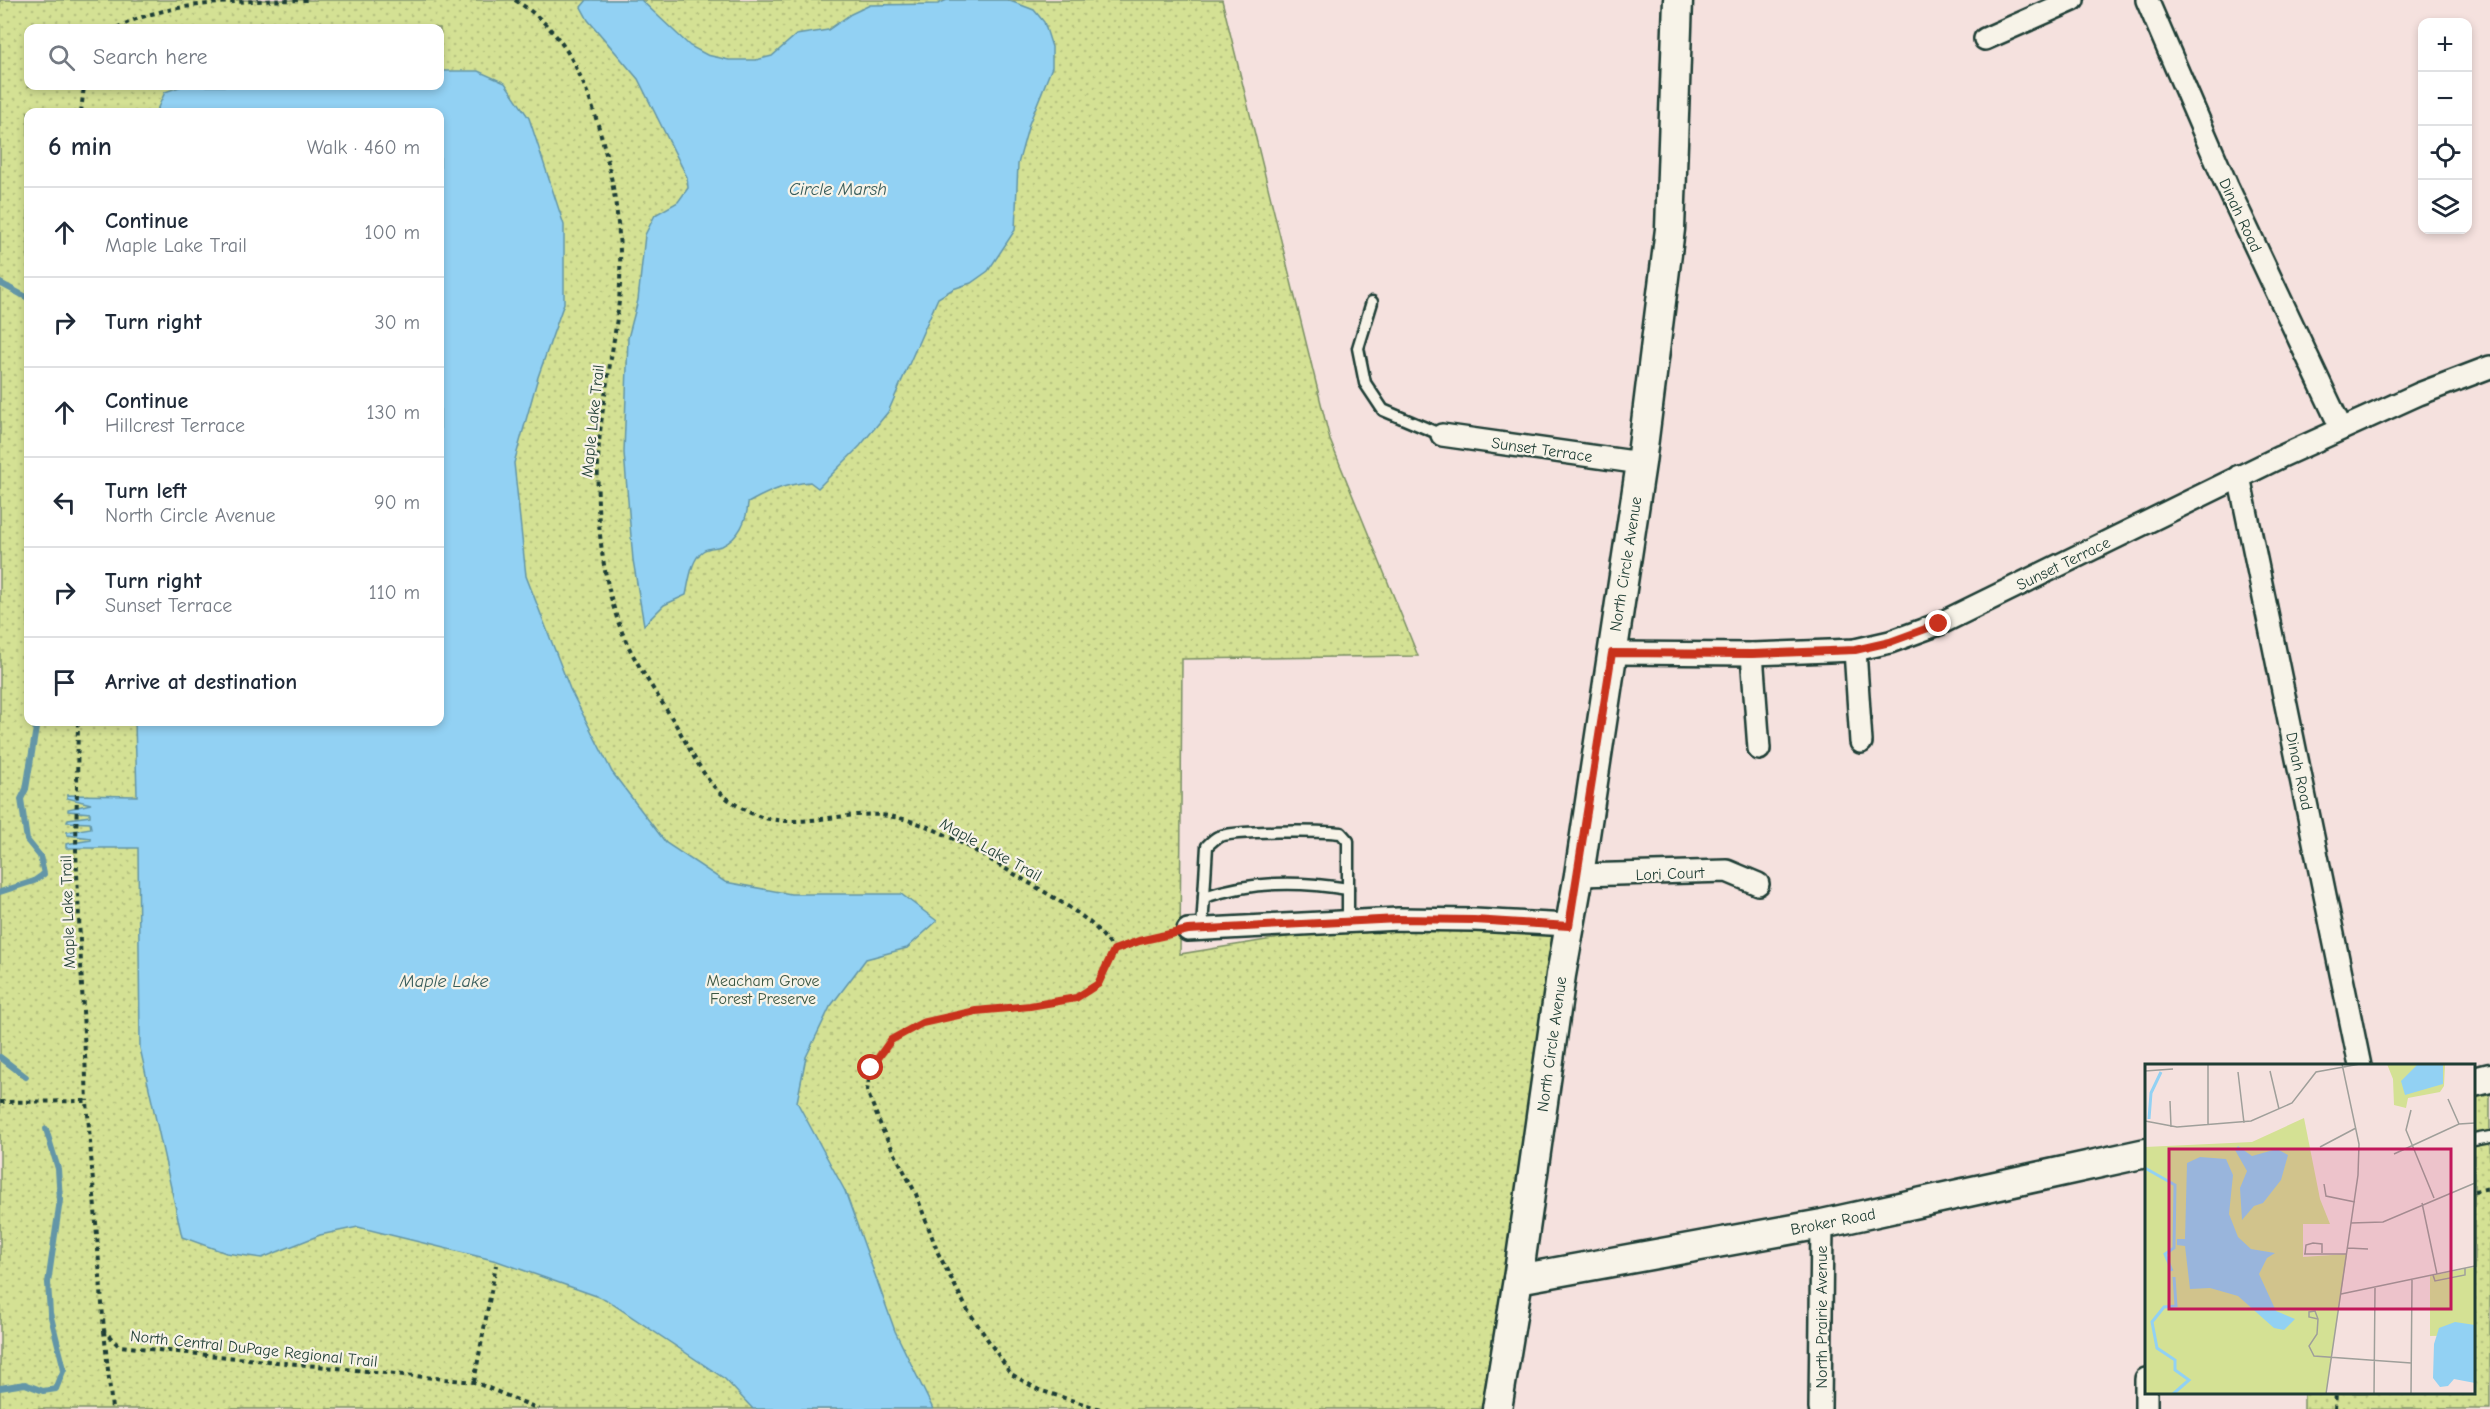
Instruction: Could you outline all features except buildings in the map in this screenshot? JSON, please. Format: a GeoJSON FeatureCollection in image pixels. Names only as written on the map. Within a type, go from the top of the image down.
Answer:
{"type":"FeatureCollection","features":[{"type":"Feature","properties":{"kind":"street","name":"North Circle Avenue"},"geometry":{"type":"LineString","coordinates":[[1497,1409],[1641,463],[1670,229],[1678,0]]}},
{"type":"Feature","properties":{"kind":"street"},"geometry":{"type":"LineString","coordinates":[[1986,39],[2073,0]]}},
{"type":"Feature","properties":{"kind":"street","name":"Dinah Road"},"geometry":{"type":"LineString","coordinates":[[2147,0],[2227,186],[2341,428]]}},
{"type":"Feature","properties":{"kind":"street","name":"Sunset Terrace"},"geometry":{"type":"LineString","coordinates":[[1612,653],[1752,654],[1855,650],[1890,642],[1939,624],[2341,428],[2490,367]]}},
{"type":"Feature","properties":{"kind":"street","name":"Sunset Terrace"},"geometry":{"type":"LineString","coordinates":[[1442,435],[1641,463]]}},
{"type":"Feature","properties":{"kind":"street","name":"Dinah Road"},"geometry":{"type":"LineString","coordinates":[[2239,476],[2361,1064]]}},
{"type":"Feature","properties":{"kind":"street"},"geometry":{"type":"LineString","coordinates":[[1855,650],[1861,742]]}},
{"type":"Feature","properties":{"kind":"street"},"geometry":{"type":"LineString","coordinates":[[1752,654],[1759,749]]}},
{"type":"Feature","properties":{"kind":"street","name":"Lori Court"},"geometry":{"type":"LineString","coordinates":[[1579,875],[1727,871],[1758,884]]}},
{"type":"Feature","properties":{"kind":"street"},"geometry":{"type":"LineString","coordinates":[[1195,929],[1398,919],[1474,920],[1569,926]]}},
{"type":"Feature","properties":{"kind":"street"},"geometry":{"type":"LineString","coordinates":[[2475,1082],[2490,1078]]}},
{"type":"Feature","properties":{"kind":"street","name":"Broker Road"},"geometry":{"type":"LineString","coordinates":[[1518,1279],[1822,1224],[2145,1154]]}},
{"type":"Feature","properties":{"kind":"street","name":"North Prairie Avenue"},"geometry":{"type":"LineString","coordinates":[[1820,1409],[1822,1224]]}},
{"type":"Feature","properties":{"kind":"lane"},"geometry":{"type":"LineString","coordinates":[[1371,302],[1358,348],[1365,383],[1383,410],[1442,435]]}},
{"type":"Feature","properties":{"kind":"lane"},"geometry":{"type":"LineString","coordinates":[[1195,929],[1204,897],[1207,846],[1220,836],[1272,832],[1341,833],[1348,841],[1348,922]]}},
{"type":"Feature","properties":{"kind":"lane"},"geometry":{"type":"LineString","coordinates":[[1204,897],[1234,887],[1308,882],[1348,889]]}},
{"type":"Feature","properties":{"kind":"lane"},"geometry":{"type":"LineString","coordinates":[[2475,1140],[2490,1137]]}},
{"type":"Feature","properties":{"kind":"path"},"geometry":{"type":"LineString","coordinates":[[127,24],[164,9],[223,2],[307,0]]}},
{"type":"Feature","properties":{"kind":"path","name":"Maple Lake Trail"},"geometry":{"type":"LineString","coordinates":[[515,0],[540,16],[561,42],[582,77],[611,172],[619,218],[619,301],[599,443],[599,532],[619,624],[633,655],[711,783],[734,804],[767,819],[802,822],[881,815],[916,823],[957,841],[1051,896],[1090,923],[1114,950]]}},
{"type":"Feature","properties":{"kind":"path"},"geometry":{"type":"LineString","coordinates":[[81,108],[84,90]]}},
{"type":"Feature","properties":{"kind":"path","name":"Maple Lake Trail"},"geometry":{"type":"LineString","coordinates":[[78,726],[76,850],[87,1101]]}},
{"type":"Feature","properties":{"kind":"path"},"geometry":{"type":"LineString","coordinates":[[1100,1409],[1039,1389],[1011,1374],[967,1310],[938,1253],[916,1194],[883,1131],[867,1091],[871,1068],[891,1040],[922,1023],[965,1013],[1076,998],[1098,984],[1114,950],[1139,941],[1195,929]]}},
{"type":"Feature","properties":{"kind":"path"},"geometry":{"type":"LineString","coordinates":[[0,1102],[87,1101],[112,1409]]}},
{"type":"Feature","properties":{"kind":"path"},"geometry":{"type":"LineString","coordinates":[[2475,1191],[2490,1188]]}},
{"type":"Feature","properties":{"kind":"path"},"geometry":{"type":"LineString","coordinates":[[474,1382],[496,1265]]}},
{"type":"Feature","properties":{"kind":"path","name":"North Central DuPage Regional Trail"},"geometry":{"type":"LineString","coordinates":[[104,1330],[119,1346],[474,1382],[539,1409]]}},
{"type":"Feature","properties":{"kind":"path"},"geometry":{"type":"LineString","coordinates":[[2335,1409],[2336,1394]]}},
{"type":"Feature","properties":{"kind":"green space","name":"Meacham Grove Forest Preserve"},"geometry":{"type":"Polygon","coordinates":[[[0,0],[1222,0],[1330,440],[1418,656],[1182,659],[1180,954],[1398,919],[1569,926],[1495,1409],[0,1409],[0,0]]]}},
{"type":"Feature","properties":{"kind":"green space"},"geometry":{"type":"Polygon","coordinates":[[[2490,1085],[2490,1409],[2304,1409],[2304,1394],[2475,1394],[2475,1088],[2490,1085]]]}},
{"type":"Feature","properties":{"kind":"water","name":"Circle Marsh"},"geometry":{"type":"Polygon","coordinates":[[[587,0],[641,0],[690,46],[707,55],[729,60],[756,60],[772,56],[796,35],[828,30],[851,14],[870,5],[938,4],[947,0],[1007,0],[1034,10],[1044,22],[1052,47],[1052,67],[1029,124],[1018,164],[1015,230],[988,271],[971,283],[953,289],[938,298],[888,412],[860,446],[818,488],[810,482],[793,484],[748,503],[744,522],[733,538],[722,546],[705,550],[696,559],[686,595],[664,605],[644,625],[633,560],[624,453],[628,338],[638,300],[645,235],[655,215],[678,202],[688,188],[687,177],[638,79],[588,20],[581,7],[587,0]]]}},
{"type":"Feature","properties":{"kind":"water","name":"Maple Lake"},"geometry":{"type":"Polygon","coordinates":[[[444,71],[478,71],[505,83],[529,118],[564,225],[564,303],[538,377],[514,463],[526,576],[570,689],[612,772],[666,843],[725,882],[791,894],[901,894],[937,921],[907,948],[866,959],[830,1007],[806,1057],[797,1102],[845,1191],[895,1331],[933,1409],[753,1409],[725,1379],[605,1299],[497,1261],[358,1227],[320,1235],[262,1258],[226,1253],[182,1237],[140,1048],[138,848],[66,848],[66,844],[91,840],[91,838],[67,835],[67,832],[91,828],[90,823],[67,822],[68,819],[90,816],[90,813],[68,811],[68,809],[91,804],[67,798],[67,795],[137,796],[135,726],[444,726],[444,108],[158,108],[165,92],[171,90],[444,90],[444,71]]]}},
{"type":"Feature","properties":{"kind":"waterway"},"geometry":{"type":"LineString","coordinates":[[0,283],[24,296]]}},
{"type":"Feature","properties":{"kind":"waterway"},"geometry":{"type":"LineString","coordinates":[[0,892],[34,881],[44,874],[40,856],[27,840],[21,799],[26,789],[36,726]]}},
{"type":"Feature","properties":{"kind":"waterway"},"geometry":{"type":"LineString","coordinates":[[0,1057],[26,1077]]}},
{"type":"Feature","properties":{"kind":"waterway"},"geometry":{"type":"LineString","coordinates":[[0,1388],[25,1384],[43,1391],[56,1389],[64,1369],[50,1313],[48,1283],[60,1200],[58,1169],[46,1129]]}},
{"type":"Feature","properties":{"kind":"route"},"geometry":{"type":"LineString","coordinates":[[871,1068],[891,1040],[922,1023],[976,1011],[1030,1006],[1076,998],[1098,984],[1114,950],[1139,941],[1188,930],[1398,919],[1474,920],[1569,926],[1579,875],[1612,653],[1752,654],[1855,650],[1890,642],[1939,624]]}}]}
